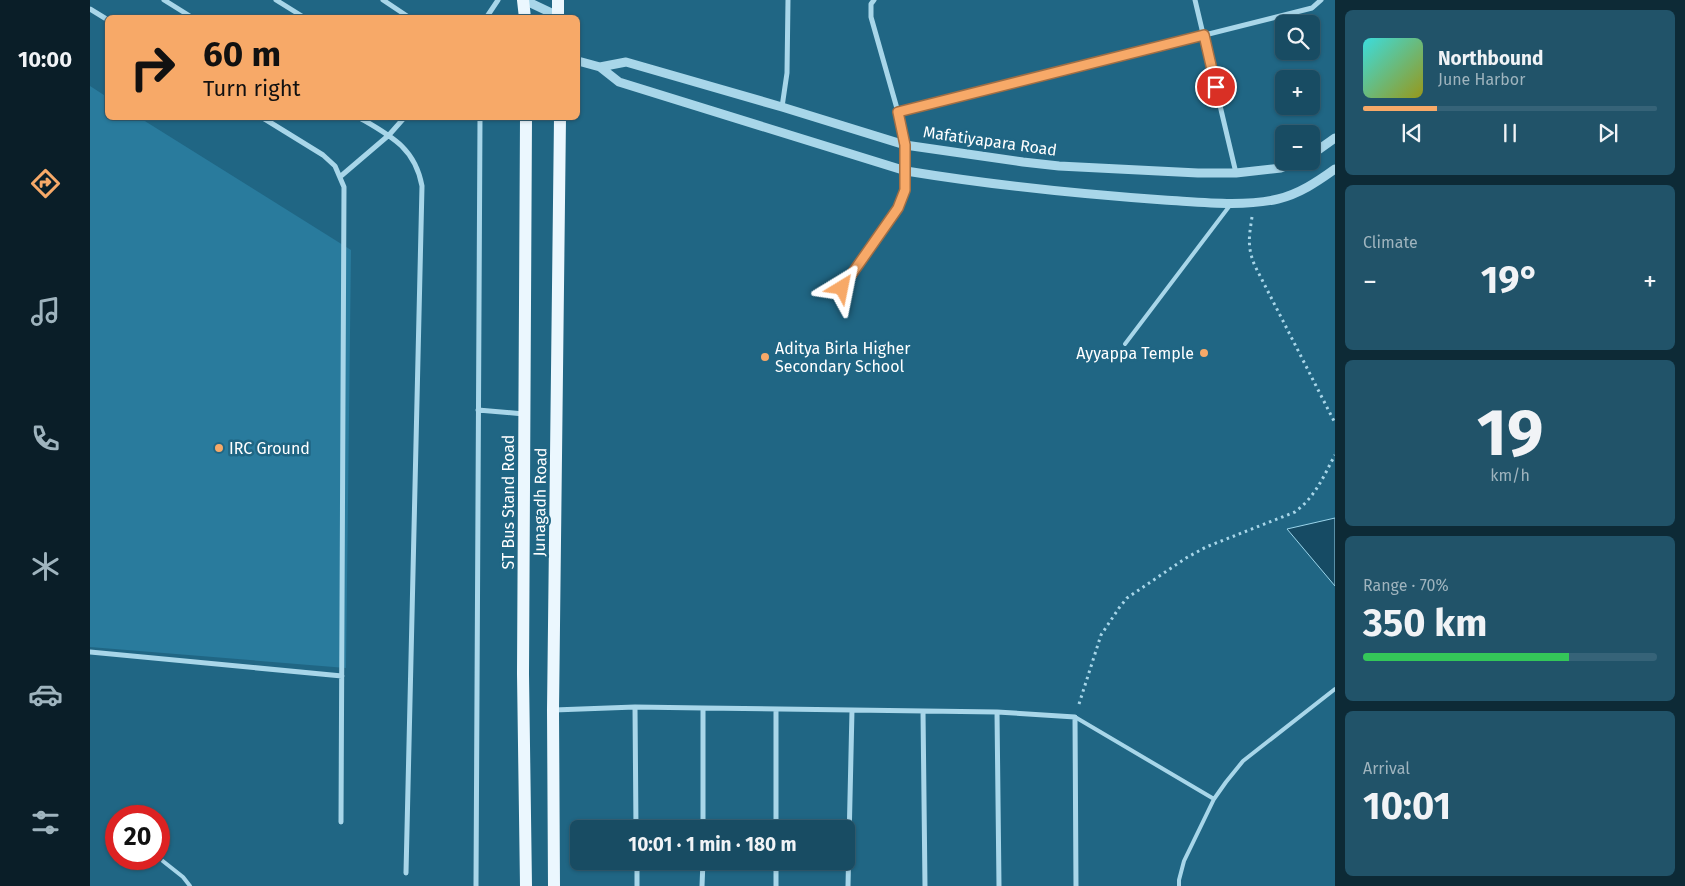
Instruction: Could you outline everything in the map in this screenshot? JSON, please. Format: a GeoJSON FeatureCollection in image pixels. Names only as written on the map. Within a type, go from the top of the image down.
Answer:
{"type":"FeatureCollection","features":[{"type":"Feature","properties":{"kind":"main road"},"geometry":{"type":"LineString","coordinates":[[523,0],[526,15]]}},
{"type":"Feature","properties":{"kind":"main road"},"geometry":{"type":"LineString","coordinates":[[558,0],[558,15]]}},
{"type":"Feature","properties":{"kind":"main road","name":"ST Bus Stand Road"},"geometry":{"type":"LineString","coordinates":[[526,120],[523,674],[526,886]]}},
{"type":"Feature","properties":{"kind":"main road","name":"Junagadh Road"},"geometry":{"type":"LineString","coordinates":[[554,886],[553,710],[560,120]]}},
{"type":"Feature","properties":{"kind":"street"},"geometry":{"type":"LineString","coordinates":[[164,0],[188,15]]}},
{"type":"Feature","properties":{"kind":"street"},"geometry":{"type":"LineString","coordinates":[[276,0],[300,15]]}},
{"type":"Feature","properties":{"kind":"street"},"geometry":{"type":"LineString","coordinates":[[383,0],[406,15]]}},
{"type":"Feature","properties":{"kind":"street"},"geometry":{"type":"LineString","coordinates":[[488,15],[498,0]]}},
{"type":"Feature","properties":{"kind":"street"},"geometry":{"type":"LineString","coordinates":[[523,0],[554,15]]}},
{"type":"Feature","properties":{"kind":"street"},"geometry":{"type":"LineString","coordinates":[[782,107],[787,72],[788,0]]}},
{"type":"Feature","properties":{"kind":"street"},"geometry":{"type":"LineString","coordinates":[[874,0],[871,4],[871,16],[898,112],[905,145]]}},
{"type":"Feature","properties":{"kind":"street"},"geometry":{"type":"LineString","coordinates":[[1195,0],[1236,174]]}},
{"type":"Feature","properties":{"kind":"street"},"geometry":{"type":"LineString","coordinates":[[898,112],[1312,8],[1321,0]]}},
{"type":"Feature","properties":{"kind":"street"},"geometry":{"type":"LineString","coordinates":[[90,9],[105,18]]}},
{"type":"Feature","properties":{"kind":"street"},"geometry":{"type":"LineString","coordinates":[[580,62],[600,67],[619,82],[906,171],[986,183],[1089,195],[1254,203],[1279,199],[1298,192],[1316,183],[1335,169]]}},
{"type":"Feature","properties":{"kind":"street","name":"Mafatiyapara Road"},"geometry":{"type":"LineString","coordinates":[[600,67],[626,62],[905,145],[1059,166],[1236,174],[1275,169]]}},
{"type":"Feature","properties":{"kind":"street"},"geometry":{"type":"LineString","coordinates":[[266,120],[323,155],[335,166],[341,176],[344,187],[341,822]]}},
{"type":"Feature","properties":{"kind":"street"},"geometry":{"type":"LineString","coordinates":[[363,120],[389,135],[410,154],[422,186],[406,873]]}},
{"type":"Feature","properties":{"kind":"street"},"geometry":{"type":"LineString","coordinates":[[341,176],[389,135],[402,120]]}},
{"type":"Feature","properties":{"kind":"street"},"geometry":{"type":"LineString","coordinates":[[476,886],[480,120]]}},
{"type":"Feature","properties":{"kind":"street"},"geometry":{"type":"LineString","coordinates":[[1320,149],[1335,138]]}},
{"type":"Feature","properties":{"kind":"street"},"geometry":{"type":"LineString","coordinates":[[478,410],[524,414]]}},
{"type":"Feature","properties":{"kind":"street"},"geometry":{"type":"LineString","coordinates":[[90,652],[342,676]]}},
{"type":"Feature","properties":{"kind":"street"},"geometry":{"type":"LineString","coordinates":[[635,707],[636,820]]}},
{"type":"Feature","properties":{"kind":"street"},"geometry":{"type":"LineString","coordinates":[[553,710],[635,707],[997,712],[1075,717],[1076,886]]}},
{"type":"Feature","properties":{"kind":"street"},"geometry":{"type":"LineString","coordinates":[[703,708],[703,820]]}},
{"type":"Feature","properties":{"kind":"street"},"geometry":{"type":"LineString","coordinates":[[776,709],[776,820]]}},
{"type":"Feature","properties":{"kind":"street"},"geometry":{"type":"LineString","coordinates":[[848,886],[852,710]]}},
{"type":"Feature","properties":{"kind":"street"},"geometry":{"type":"LineString","coordinates":[[924,711],[925,886]]}},
{"type":"Feature","properties":{"kind":"street"},"geometry":{"type":"LineString","coordinates":[[997,712],[999,886]]}},
{"type":"Feature","properties":{"kind":"street"},"geometry":{"type":"LineString","coordinates":[[637,870],[637,886]]}},
{"type":"Feature","properties":{"kind":"street"},"geometry":{"type":"LineString","coordinates":[[702,870],[702,886]]}},
{"type":"Feature","properties":{"kind":"street"},"geometry":{"type":"LineString","coordinates":[[776,870],[776,886]]}},
{"type":"Feature","properties":{"kind":"lane"},"geometry":{"type":"LineString","coordinates":[[842,288],[898,208],[905,190],[905,145]]}},
{"type":"Feature","properties":{"kind":"lane"},"geometry":{"type":"LineString","coordinates":[[1125,344],[1232,203]]}},
{"type":"Feature","properties":{"kind":"lane"},"geometry":{"type":"LineString","coordinates":[[1179,886],[1184,861],[1214,799],[1244,761],[1335,689]]}},
{"type":"Feature","properties":{"kind":"lane"},"geometry":{"type":"LineString","coordinates":[[1075,717],[1214,799]]}},
{"type":"Feature","properties":{"kind":"lane"},"geometry":{"type":"LineString","coordinates":[[170,867],[183,877],[190,886]]}},
{"type":"Feature","properties":{"kind":"path"},"geometry":{"type":"LineString","coordinates":[[1254,203],[1248,243],[1254,266],[1335,423]]}},
{"type":"Feature","properties":{"kind":"path"},"geometry":{"type":"LineString","coordinates":[[1075,717],[1101,636],[1118,608],[1127,598],[1186,558],[1206,547],[1295,512],[1306,504],[1314,494],[1335,455]]}},
{"type":"Feature","properties":{"kind":"shaded area","name":"IRC Ground"},"geometry":{"type":"Polygon","coordinates":[[[90,86],[105,96],[105,120],[143,120],[351,250],[346,668],[90,647],[90,86]]]}},
{"type":"Feature","properties":{"kind":"shaded area"},"geometry":{"type":"Polygon","coordinates":[[[1335,518],[1335,586],[1287,529],[1335,518]]]}},
{"type":"Feature","properties":{"kind":"place","name":"Ayyappa Temple"},"geometry":{"type":"Point","coordinates":[1204,353]}},
{"type":"Feature","properties":{"kind":"place","name":"Aditya Birla Higher Secondary School"},"geometry":{"type":"Point","coordinates":[765,357]}},
{"type":"Feature","properties":{"kind":"place","name":"IRC Ground"},"geometry":{"type":"Point","coordinates":[219,448]}},
{"type":"Feature","properties":{"kind":"route"},"geometry":{"type":"LineString","coordinates":[[842,288],[902,200],[905,190],[905,145],[898,112],[1204,35],[1216,87]]}}]}
